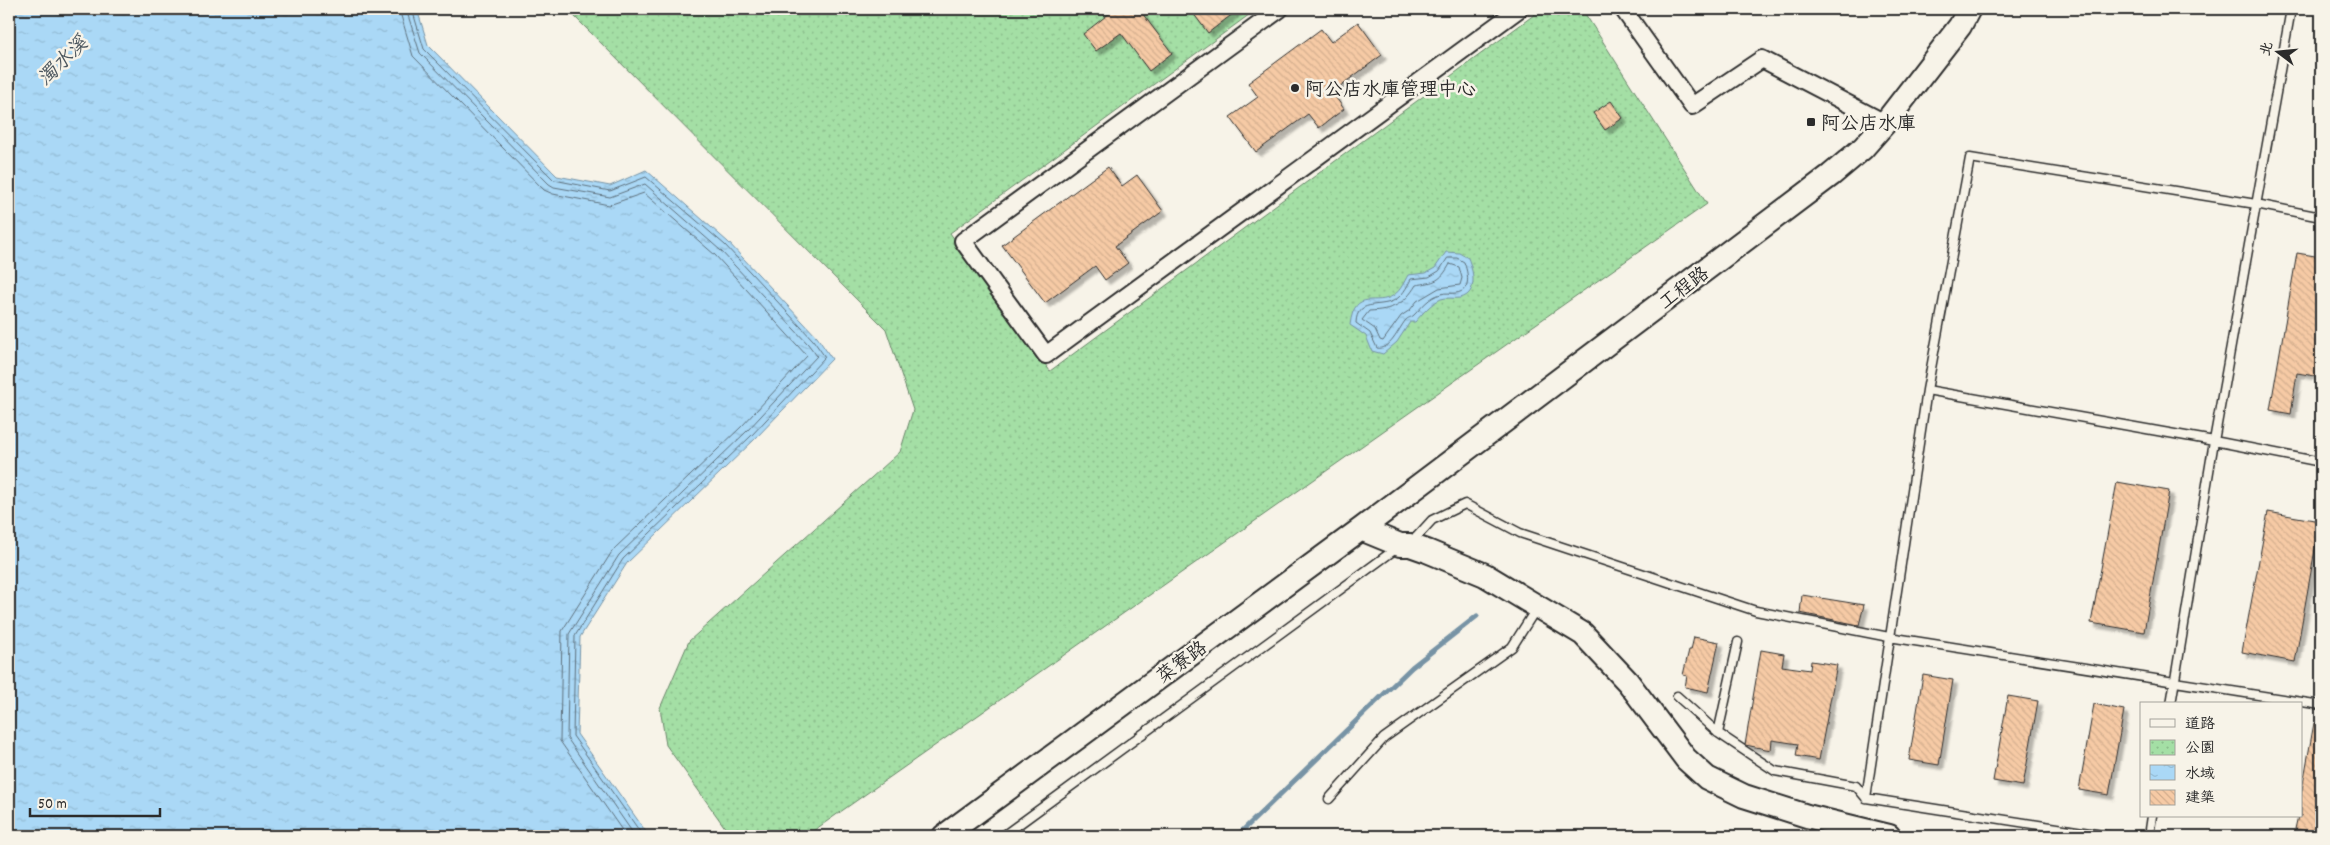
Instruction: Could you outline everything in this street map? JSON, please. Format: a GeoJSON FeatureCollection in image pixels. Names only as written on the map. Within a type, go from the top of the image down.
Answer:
{"type":"FeatureCollection","features":[{"type":"Feature","properties":{"kind":"street"},"geometry":{"type":"LineString","coordinates":[[1280,9],[963,241],[1046,356],[1519,9]]}},
{"type":"Feature","properties":{"kind":"street"},"geometry":{"type":"LineString","coordinates":[[1623,9],[1692,106],[1762,59],[1885,123]]}},
{"type":"Feature","properties":{"kind":"street","name":"工程路"},"geometry":{"type":"LineString","coordinates":[[1361,528],[1831,175],[1863,148],[1885,123],[1960,26],[1970,9]]}},
{"type":"Feature","properties":{"kind":"street"},"geometry":{"type":"LineString","coordinates":[[1361,528],[1485,575],[1583,634],[1628,682],[1686,759],[1707,778],[1744,796],[1807,816],[1889,836]]}},
{"type":"Feature","properties":{"kind":"street","name":"菜寮路"},"geometry":{"type":"LineString","coordinates":[[944,836],[1361,528]]}},
{"type":"Feature","properties":{"kind":"lane"},"geometry":{"type":"LineString","coordinates":[[2171,702],[2214,440],[2291,9]]}},
{"type":"Feature","properties":{"kind":"lane"},"geometry":{"type":"LineString","coordinates":[[1866,798],[1927,390],[1970,158],[2256,204],[2321,217]]}},
{"type":"Feature","properties":{"kind":"lane"},"geometry":{"type":"LineString","coordinates":[[1927,390],[2214,440],[2321,462]]}},
{"type":"Feature","properties":{"kind":"lane"},"geometry":{"type":"LineString","coordinates":[[1003,836],[1412,547],[1432,520],[1465,504],[1520,533],[1756,611],[1889,637],[2174,684],[2300,702]]}},
{"type":"Feature","properties":{"kind":"lane"},"geometry":{"type":"LineString","coordinates":[[1329,799],[1384,738],[1512,648],[1538,606]]}},
{"type":"Feature","properties":{"kind":"lane"},"geometry":{"type":"LineString","coordinates":[[1718,733],[1738,642]]}},
{"type":"Feature","properties":{"kind":"lane"},"geometry":{"type":"LineString","coordinates":[[1677,696],[1718,733],[1775,771],[1856,786],[1866,798],[2109,836]]}},
{"type":"Feature","properties":{"kind":"lane"},"geometry":{"type":"LineString","coordinates":[[2302,702],[2321,705]]}},
{"type":"Feature","properties":{"kind":"lane"},"geometry":{"type":"LineString","coordinates":[[2148,836],[2152,818]]}},
{"type":"Feature","properties":{"kind":"green space"},"geometry":{"type":"Polygon","coordinates":[[[567,9],[1257,9],[950,233],[1050,371],[1542,9],[1582,9],[1707,204],[806,836],[731,836],[666,745],[660,708],[689,641],[900,452],[913,410],[886,329],[567,9]]]}},
{"type":"Feature","properties":{"kind":"water","name":"濁水溪"},"geometry":{"type":"Polygon","coordinates":[[[9,9],[417,9],[428,45],[557,176],[610,186],[646,170],[728,242],[817,337],[832,359],[755,439],[627,563],[580,637],[577,734],[649,836],[9,836],[9,9]]]}},
{"type":"Feature","properties":{"kind":"water"},"geometry":{"type":"Polygon","coordinates":[[[1446,252],[1459,253],[1468,258],[1473,275],[1470,292],[1460,298],[1443,298],[1437,301],[1415,322],[1410,322],[1397,342],[1383,354],[1372,351],[1366,336],[1350,325],[1356,306],[1367,300],[1380,300],[1394,295],[1408,275],[1426,273],[1435,268],[1446,252]]]}},
{"type":"Feature","properties":{"kind":"building"},"geometry":{"type":"Polygon","coordinates":[[[1115,9],[1139,9],[1172,53],[1149,71],[1121,33],[1096,51],[1083,34],[1115,9]]]}},
{"type":"Feature","properties":{"kind":"building"},"geometry":{"type":"Polygon","coordinates":[[[1190,9],[1239,9],[1208,33],[1190,9]]]}},
{"type":"Feature","properties":{"kind":"building","name":"阿公店水庫管理中心"},"geometry":{"type":"Polygon","coordinates":[[[1358,22],[1382,55],[1332,92],[1344,109],[1319,128],[1308,114],[1256,152],[1230,117],[1258,97],[1248,83],[1321,29],[1331,42],[1358,22]]]}},
{"type":"Feature","properties":{"kind":"building"},"geometry":{"type":"Polygon","coordinates":[[[1611,101],[1623,118],[1605,130],[1593,113],[1611,101]]]}},
{"type":"Feature","properties":{"kind":"building"},"geometry":{"type":"Polygon","coordinates":[[[1108,167],[1122,186],[1137,175],[1163,211],[1115,246],[1128,263],[1105,280],[1095,266],[1045,303],[1002,245],[1108,167]]]}},
{"type":"Feature","properties":{"kind":"building"},"geometry":{"type":"Polygon","coordinates":[[[2297,253],[2321,257],[2321,377],[2297,373],[2291,414],[2270,410],[2297,253]]]}},
{"type":"Feature","properties":{"kind":"building"},"geometry":{"type":"Polygon","coordinates":[[[2117,482],[2169,491],[2144,632],[2091,623],[2117,482]]]}},
{"type":"Feature","properties":{"kind":"building"},"geometry":{"type":"Polygon","coordinates":[[[2268,512],[2320,521],[2295,662],[2242,652],[2268,512]]]}},
{"type":"Feature","properties":{"kind":"building"},"geometry":{"type":"Polygon","coordinates":[[[1802,595],[1864,605],[1859,625],[1800,613],[1802,595]]]}},
{"type":"Feature","properties":{"kind":"building"},"geometry":{"type":"Polygon","coordinates":[[[1694,637],[1719,642],[1708,692],[1685,687],[1687,676],[1683,675],[1694,637]]]}},
{"type":"Feature","properties":{"kind":"building"},"geometry":{"type":"Polygon","coordinates":[[[1761,650],[1784,654],[1782,666],[1810,670],[1811,661],[1837,665],[1819,760],[1796,756],[1798,744],[1772,740],[1771,750],[1745,745],[1761,650]]]}},
{"type":"Feature","properties":{"kind":"building"},"geometry":{"type":"Polygon","coordinates":[[[1923,675],[1953,680],[1939,765],[1909,760],[1923,675]]]}},
{"type":"Feature","properties":{"kind":"building"},"geometry":{"type":"Polygon","coordinates":[[[2008,696],[2038,701],[2023,786],[1993,781],[2008,696]]]}},
{"type":"Feature","properties":{"kind":"building"},"geometry":{"type":"Polygon","coordinates":[[[2094,704],[2124,710],[2109,795],[2079,790],[2094,704]]]}},
{"type":"Feature","properties":{"kind":"building"},"geometry":{"type":"Polygon","coordinates":[[[2314,723],[2321,724],[2321,833],[2295,829],[2298,818],[2302,818],[2302,789],[2314,723]]]}},
{"type":"Feature","properties":{"kind":"waterway"},"geometry":{"type":"LineString","coordinates":[[1237,836],[1412,667],[1477,616]]}},
{"type":"Feature","properties":{"kind":"place","name":"阿公店水庫管理中心"},"geometry":{"type":"Point","coordinates":[1295,88]}},
{"type":"Feature","properties":{"kind":"place","name":"阿公店水庫"},"geometry":{"type":"Point","coordinates":[1811,122]}}]}
